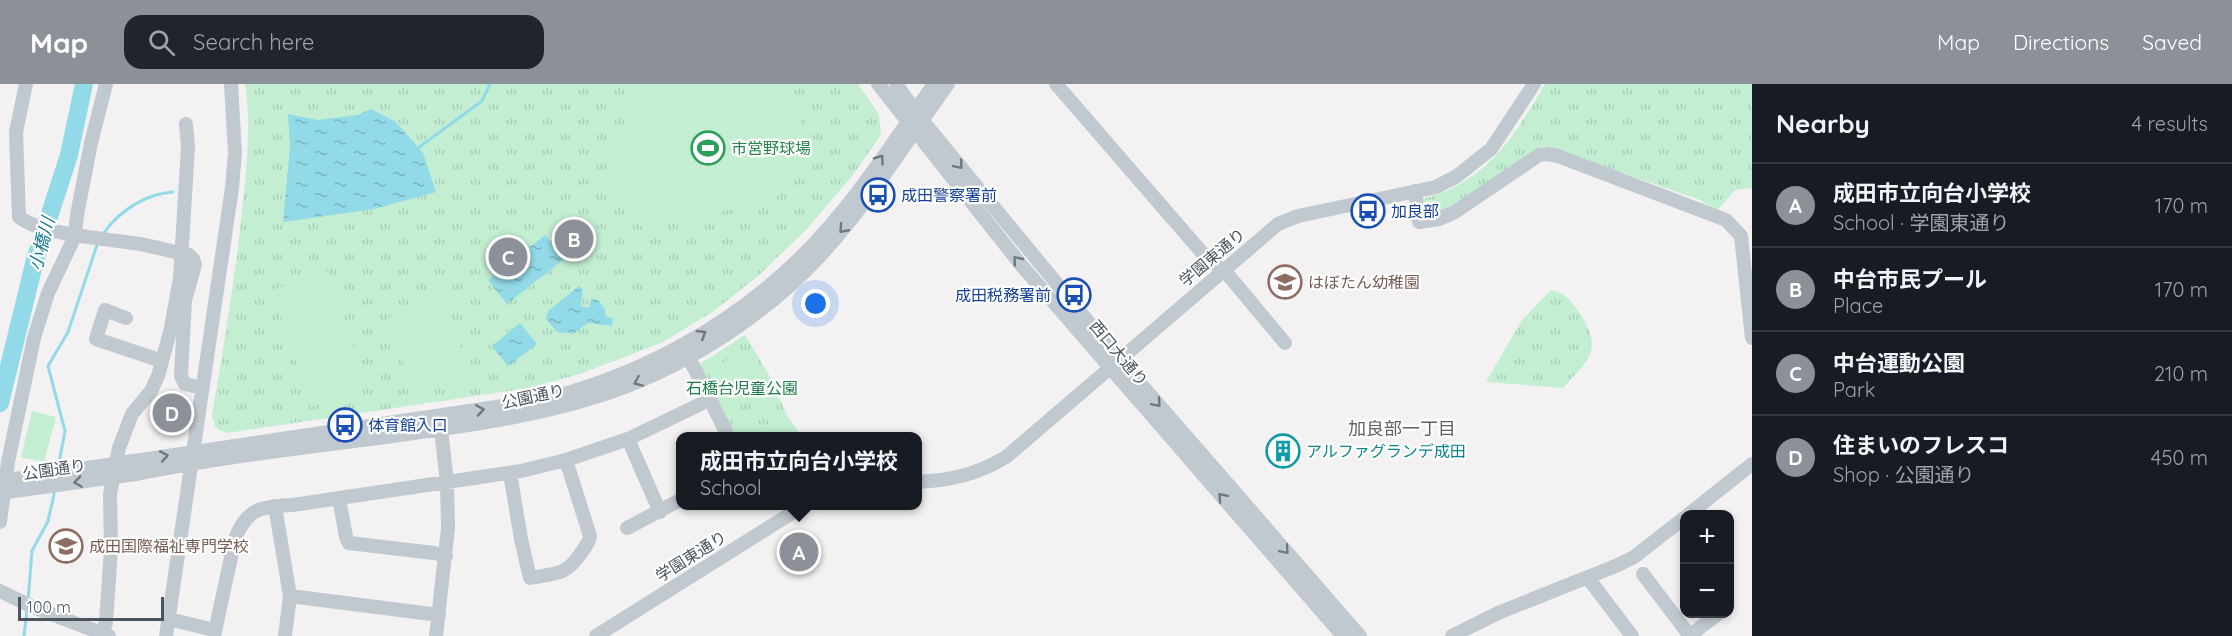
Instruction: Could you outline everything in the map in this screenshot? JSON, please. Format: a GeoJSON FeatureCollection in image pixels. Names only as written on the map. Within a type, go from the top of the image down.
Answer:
{"type":"FeatureCollection","features":[{"type":"Feature","properties":{"kind":"street"},"geometry":{"type":"LineString","coordinates":[[26,84],[16,132],[19,217],[31,224],[71,235],[142,244],[189,255],[195,265],[185,300],[181,376],[185,384],[202,388]]}},
{"type":"Feature","properties":{"kind":"street"},"geometry":{"type":"LineString","coordinates":[[0,522],[8,462],[34,338],[77,215],[106,84]]}},
{"type":"Feature","properties":{"kind":"street"},"geometry":{"type":"LineString","coordinates":[[166,636],[232,188],[241,156],[231,84]]}},
{"type":"Feature","properties":{"kind":"street","name":"西口大通り"},"geometry":{"type":"LineString","coordinates":[[878,84],[915,121],[1343,636]]}},
{"type":"Feature","properties":{"kind":"street"},"geometry":{"type":"LineString","coordinates":[[896,84],[915,121]]}},
{"type":"Feature","properties":{"kind":"street","name":"公園通り"},"geometry":{"type":"LineString","coordinates":[[915,121],[934,84]]}},
{"type":"Feature","properties":{"kind":"street","name":"公園通り"},"geometry":{"type":"LineString","coordinates":[[192,457],[441,430],[577,403],[637,382],[685,351],[800,258],[948,84]]}},
{"type":"Feature","properties":{"kind":"street"},"geometry":{"type":"LineString","coordinates":[[1056,84],[1205,256],[1229,276],[1286,343]]}},
{"type":"Feature","properties":{"kind":"street","name":"学園東通り"},"geometry":{"type":"LineString","coordinates":[[922,482],[948,480],[994,464],[1026,440],[1278,224],[1298,216],[1436,187],[1457,176],[1491,149],[1533,84]]}},
{"type":"Feature","properties":{"kind":"street"},"geometry":{"type":"LineString","coordinates":[[0,591],[28,605],[105,635],[111,549],[110,494],[119,448],[132,414],[151,391],[162,361],[180,278],[188,147],[186,124]]}},
{"type":"Feature","properties":{"kind":"street"},"geometry":{"type":"LineString","coordinates":[[1416,192],[1419,222],[1439,219],[1455,212],[1529,160],[1547,154],[1558,156],[1726,220],[1741,236],[1752,338]]}},
{"type":"Feature","properties":{"kind":"street"},"geometry":{"type":"LineString","coordinates":[[126,318],[105,310],[96,339],[162,361]]}},
{"type":"Feature","properties":{"kind":"street"},"geometry":{"type":"LineString","coordinates":[[685,351],[726,432]]}},
{"type":"Feature","properties":{"kind":"street","name":"公園通り"},"geometry":{"type":"LineString","coordinates":[[0,493],[192,457],[542,400],[605,381],[650,362],[685,351]]}},
{"type":"Feature","properties":{"kind":"street","name":"西口大通り"},"geometry":{"type":"LineString","coordinates":[[1114,363],[1360,636]]}},
{"type":"Feature","properties":{"kind":"street"},"geometry":{"type":"LineString","coordinates":[[169,619],[214,633],[240,524],[247,516],[255,512],[275,506],[447,482],[566,460],[628,439],[709,400]]}},
{"type":"Feature","properties":{"kind":"street"},"geometry":{"type":"LineString","coordinates":[[436,636],[448,528],[447,482],[441,430]]}},
{"type":"Feature","properties":{"kind":"street"},"geometry":{"type":"LineString","coordinates":[[628,439],[660,512]]}},
{"type":"Feature","properties":{"kind":"street"},"geometry":{"type":"LineString","coordinates":[[510,472],[530,578],[559,572],[572,567],[590,536],[566,460]]}},
{"type":"Feature","properties":{"kind":"street"},"geometry":{"type":"LineString","coordinates":[[1694,510],[1752,464]]}},
{"type":"Feature","properties":{"kind":"street","name":"公園通り"},"geometry":{"type":"LineString","coordinates":[[0,481],[135,468]]}},
{"type":"Feature","properties":{"kind":"street"},"geometry":{"type":"LineString","coordinates":[[339,498],[349,543],[446,556]]}},
{"type":"Feature","properties":{"kind":"street"},"geometry":{"type":"LineString","coordinates":[[627,528],[676,503]]}},
{"type":"Feature","properties":{"kind":"street"},"geometry":{"type":"LineString","coordinates":[[275,506],[290,596],[285,636]]}},
{"type":"Feature","properties":{"kind":"street","name":"学園東通り"},"geometry":{"type":"LineString","coordinates":[[596,636],[797,510]]}},
{"type":"Feature","properties":{"kind":"street"},"geometry":{"type":"LineString","coordinates":[[1452,636],[1498,613],[1631,559],[1680,521]]}},
{"type":"Feature","properties":{"kind":"street"},"geometry":{"type":"LineString","coordinates":[[1643,574],[1689,636],[1713,618]]}},
{"type":"Feature","properties":{"kind":"street"},"geometry":{"type":"LineString","coordinates":[[1588,578],[1632,636]]}},
{"type":"Feature","properties":{"kind":"street"},"geometry":{"type":"LineString","coordinates":[[290,596],[439,615]]}},
{"type":"Feature","properties":{"kind":"green space"},"geometry":{"type":"Polygon","coordinates":[[[245,84],[858,84],[879,114],[881,135],[852,176],[807,229],[759,275],[714,311],[661,343],[580,374],[528,388],[227,433],[216,427],[212,415],[240,229],[247,158],[248,128],[245,84]]]}},
{"type":"Feature","properties":{"kind":"green space","name":"市営野球場"},"geometry":{"type":"Polygon","coordinates":[[[642,84],[787,84],[799,114],[801,146],[792,177],[783,191],[771,202],[642,226],[603,178],[642,84]]]}},
{"type":"Feature","properties":{"kind":"green space"},"geometry":{"type":"Polygon","coordinates":[[[1545,84],[1752,84],[1752,188],[1735,190],[1717,211],[1700,200],[1545,146],[1537,149],[1453,209],[1428,217],[1423,199],[1446,191],[1482,169],[1509,140],[1545,84]]]}},
{"type":"Feature","properties":{"kind":"green space"},"geometry":{"type":"Polygon","coordinates":[[[328,271],[367,388],[311,407],[272,290],[328,271]]]}},
{"type":"Feature","properties":{"kind":"green space"},"geometry":{"type":"Polygon","coordinates":[[[1551,290],[1564,295],[1587,325],[1592,345],[1586,361],[1563,388],[1486,382],[1522,320],[1551,290]]]}},
{"type":"Feature","properties":{"kind":"green space"},"geometry":{"type":"Polygon","coordinates":[[[445,297],[470,376],[414,394],[388,317],[445,297]]]}},
{"type":"Feature","properties":{"kind":"green space","name":"石橋台児童公園"},"geometry":{"type":"Polygon","coordinates":[[[745,335],[798,432],[731,432],[697,366],[745,335]]]}},
{"type":"Feature","properties":{"kind":"green space"},"geometry":{"type":"Polygon","coordinates":[[[744,350],[759,378],[722,398],[708,371],[744,350]]]}},
{"type":"Feature","properties":{"kind":"green space"},"geometry":{"type":"Polygon","coordinates":[[[32,411],[56,417],[44,462],[21,457],[32,411]]]}},
{"type":"Feature","properties":{"kind":"water"},"geometry":{"type":"Polygon","coordinates":[[[371,109],[396,122],[423,153],[436,192],[374,209],[283,222],[290,146],[288,114],[318,120],[358,115],[371,109]]]}},
{"type":"Feature","properties":{"kind":"water"},"geometry":{"type":"Polygon","coordinates":[[[545,235],[564,259],[507,304],[488,280],[545,235]]]}},
{"type":"Feature","properties":{"kind":"water"},"geometry":{"type":"Polygon","coordinates":[[[579,286],[583,290],[581,306],[589,308],[591,299],[598,300],[605,309],[605,317],[613,318],[612,326],[588,323],[573,334],[557,332],[546,319],[548,311],[579,286]]]}},
{"type":"Feature","properties":{"kind":"water"},"geometry":{"type":"Polygon","coordinates":[[[520,323],[537,344],[508,366],[492,346],[520,323]]]}},
{"type":"Feature","properties":{"kind":"waterway","name":"小橋川"},"geometry":{"type":"LineString","coordinates":[[0,403],[35,260],[69,155],[84,84]]}},
{"type":"Feature","properties":{"kind":"waterway"},"geometry":{"type":"LineString","coordinates":[[418,148],[482,101],[490,84]]}},
{"type":"Feature","properties":{"kind":"waterway"},"geometry":{"type":"LineString","coordinates":[[103,234],[117,218],[134,205],[152,196],[173,192]]}},
{"type":"Feature","properties":{"kind":"waterway"},"geometry":{"type":"LineString","coordinates":[[58,468],[65,431],[48,366],[68,332],[98,242]]}},
{"type":"Feature","properties":{"kind":"waterway"},"geometry":{"type":"LineString","coordinates":[[28,601],[32,551],[48,521],[55,490]]}},
{"type":"Feature","properties":{"kind":"waterway"},"geometry":{"type":"LineString","coordinates":[[24,636],[27,610]]}},
{"type":"Feature","properties":{"kind":"place","name":"市営野球場"},"geometry":{"type":"Point","coordinates":[708,148]}},
{"type":"Feature","properties":{"kind":"place","name":"成田警察署前"},"geometry":{"type":"Point","coordinates":[878,195]}},
{"type":"Feature","properties":{"kind":"place","name":"加良部"},"geometry":{"type":"Point","coordinates":[1368,211]}},
{"type":"Feature","properties":{"kind":"place","name":"中台市民プール"},"geometry":{"type":"Point","coordinates":[574,239]}},
{"type":"Feature","properties":{"kind":"place","name":"中台運動公園"},"geometry":{"type":"Point","coordinates":[508,257]}},
{"type":"Feature","properties":{"kind":"place","name":"はぼたん幼稚園"},"geometry":{"type":"Point","coordinates":[1285,282]}},
{"type":"Feature","properties":{"kind":"place","name":"成田税務署前"},"geometry":{"type":"Point","coordinates":[1074,295]}},
{"type":"Feature","properties":{"kind":"place","name":"住まいのフレスコ"},"geometry":{"type":"Point","coordinates":[172,413]}},
{"type":"Feature","properties":{"kind":"place","name":"体育館入口"},"geometry":{"type":"Point","coordinates":[345,425]}},
{"type":"Feature","properties":{"kind":"place","name":"アルファグランデ成田"},"geometry":{"type":"Point","coordinates":[1283,451]}},
{"type":"Feature","properties":{"kind":"place","name":"成田国際福祉専門学校"},"geometry":{"type":"Point","coordinates":[66,546]}},
{"type":"Feature","properties":{"kind":"place","name":"成田市立向台小学校"},"geometry":{"type":"Point","coordinates":[799,552]}},
{"type":"Feature","properties":{"kind":"district","name":"加良部一丁目"},"geometry":{"type":"Point","coordinates":[1402,429]}}]}
